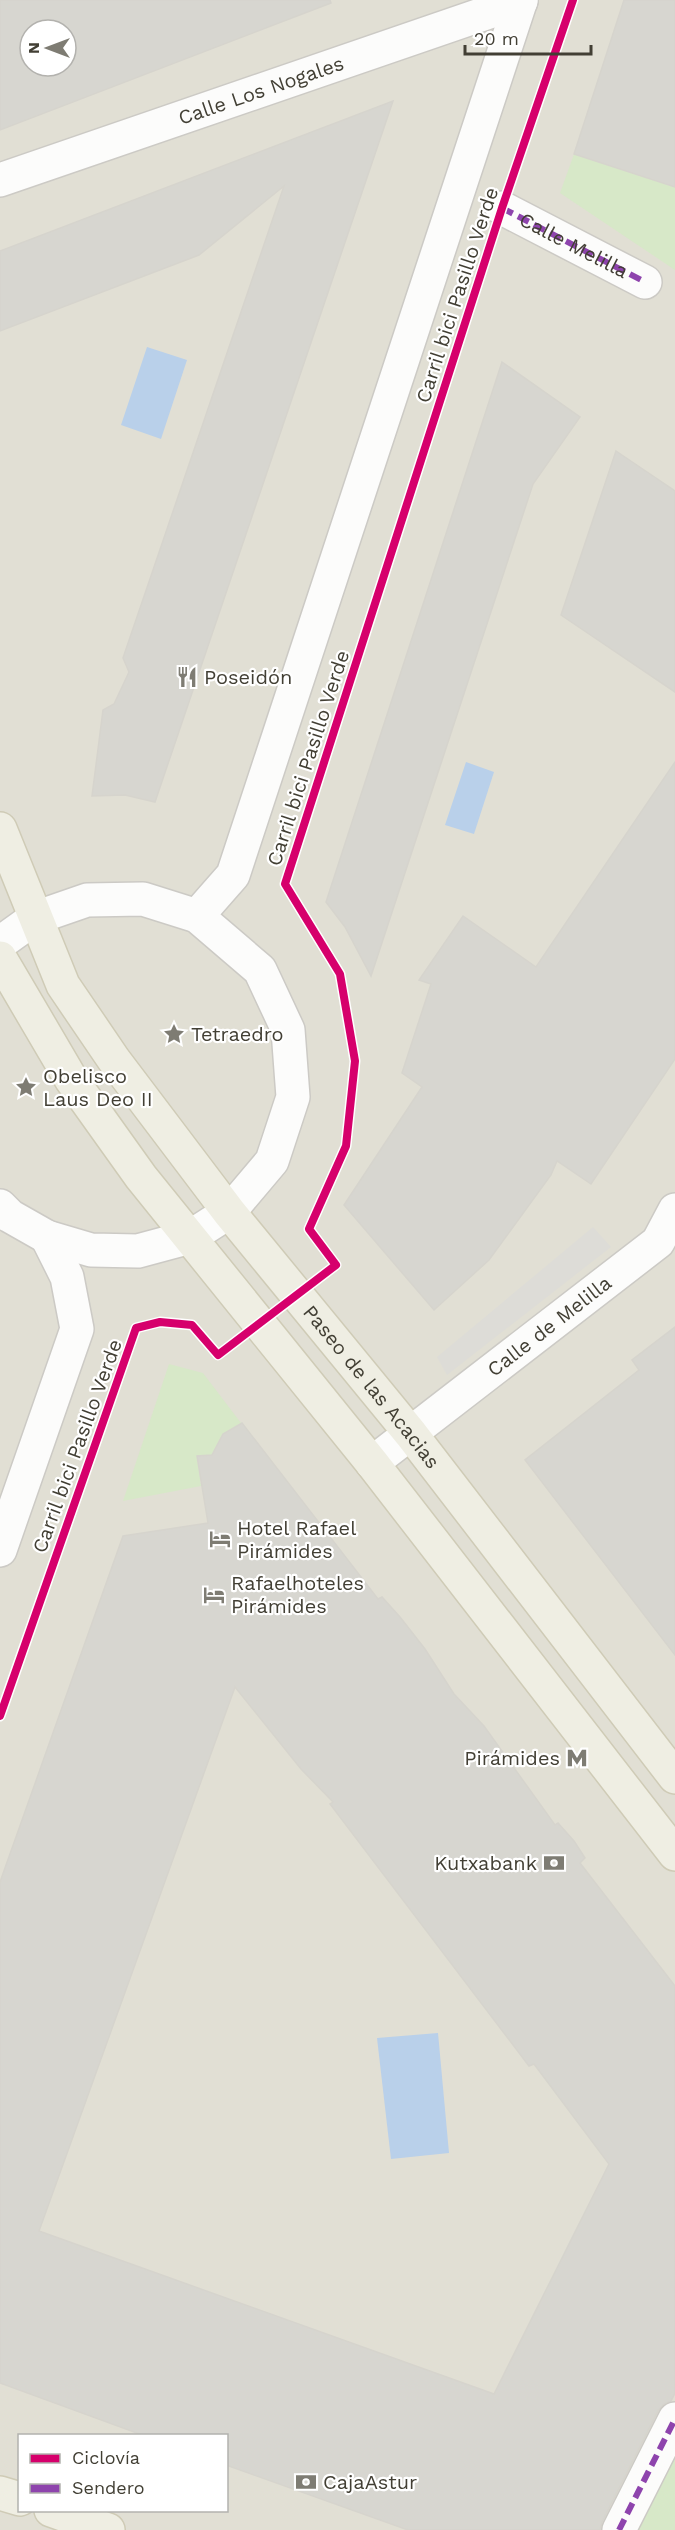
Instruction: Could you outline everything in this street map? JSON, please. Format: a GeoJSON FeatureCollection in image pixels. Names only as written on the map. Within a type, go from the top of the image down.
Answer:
{"type":"FeatureCollection","features":[{"type":"Feature","properties":{"kind":"main road","name":"Paseo de las Acacias"},"geometry":{"type":"LineString","coordinates":[[0,829],[63,985],[114,1060],[229,1212],[411,1434],[675,1777]]}},
{"type":"Feature","properties":{"kind":"main road"},"geometry":{"type":"LineString","coordinates":[[0,958],[71,1079],[141,1177],[372,1463],[675,1854]]}},
{"type":"Feature","properties":{"kind":"main road"},"geometry":{"type":"LineString","coordinates":[[0,2493],[18,2498]]}},
{"type":"Feature","properties":{"kind":"main road"},"geometry":{"type":"LineString","coordinates":[[54,2512],[108,2530]]}},
{"type":"Feature","properties":{"kind":"street","name":"Calle Los Nogales"},"geometry":{"type":"LineString","coordinates":[[0,180],[521,1]]}},
{"type":"Feature","properties":{"kind":"street"},"geometry":{"type":"LineString","coordinates":[[197,916],[233,875],[521,1]]}},
{"type":"Feature","properties":{"kind":"street","name":"Calle Melilla"},"geometry":{"type":"LineString","coordinates":[[502,208],[645,282]]}},
{"type":"Feature","properties":{"kind":"street"},"geometry":{"type":"LineString","coordinates":[[0,943],[35,918],[87,900],[143,899],[197,916],[260,970],[288,1030],[293,1097],[272,1161],[229,1212],[190,1237],[138,1251],[92,1250],[47,1237],[10,1216],[0,1206]]}},
{"type":"Feature","properties":{"kind":"street","name":"Calle de Melilla"},"geometry":{"type":"LineString","coordinates":[[372,1463],[658,1242],[675,1210]]}},
{"type":"Feature","properties":{"kind":"street"},"geometry":{"type":"LineString","coordinates":[[0,1550],[77,1329],[67,1277],[47,1237]]}},
{"type":"Feature","properties":{"kind":"street"},"geometry":{"type":"LineString","coordinates":[[619,2530],[675,2419]]}},
{"type":"Feature","properties":{"kind":"shaded area"},"geometry":{"type":"Polygon","coordinates":[[[0,0],[675,0],[675,2530],[0,2530],[0,0]]]}},
{"type":"Feature","properties":{"kind":"shaded area"},"geometry":{"type":"Polygon","coordinates":[[[593,1227],[611,1247],[447,1375],[437,1357],[593,1227]]]}},
{"type":"Feature","properties":{"kind":"green space"},"geometry":{"type":"Polygon","coordinates":[[[574,154],[675,187],[675,270],[560,193],[574,154]]]}},
{"type":"Feature","properties":{"kind":"green space"},"geometry":{"type":"Polygon","coordinates":[[[169,1364],[203,1373],[241,1423],[234,1454],[197,1456],[201,1486],[123,1501],[169,1364]]]}},
{"type":"Feature","properties":{"kind":"green space"},"geometry":{"type":"Polygon","coordinates":[[[675,2444],[675,2530],[633,2530],[675,2444]]]}},
{"type":"Feature","properties":{"kind":"water"},"geometry":{"type":"Polygon","coordinates":[[[147,347],[187,360],[161,439],[121,425],[147,347]]]}},
{"type":"Feature","properties":{"kind":"water"},"geometry":{"type":"Polygon","coordinates":[[[466,762],[494,772],[474,834],[445,825],[466,762]]]}},
{"type":"Feature","properties":{"kind":"water"},"geometry":{"type":"Polygon","coordinates":[[[438,2033],[449,2153],[391,2159],[377,2038],[438,2033]]]}},
{"type":"Feature","properties":{"kind":"building"},"geometry":{"type":"Polygon","coordinates":[[[0,0],[330,0],[331,3],[0,130],[0,0]]]}},
{"type":"Feature","properties":{"kind":"building"},"geometry":{"type":"Polygon","coordinates":[[[624,0],[675,0],[675,187],[574,154],[624,0]]]}},
{"type":"Feature","properties":{"kind":"building"},"geometry":{"type":"Polygon","coordinates":[[[393,101],[155,802],[125,795],[92,796],[103,710],[114,704],[129,672],[123,658],[284,186],[199,255],[0,331],[0,251],[393,101]]]}},
{"type":"Feature","properties":{"kind":"building"},"geometry":{"type":"Polygon","coordinates":[[[502,362],[580,417],[533,484],[371,976],[345,927],[326,902],[502,362]]]}},
{"type":"Feature","properties":{"kind":"building"},"geometry":{"type":"Polygon","coordinates":[[[616,451],[675,491],[675,692],[561,615],[616,451]]]}},
{"type":"Feature","properties":{"kind":"building"},"geometry":{"type":"Polygon","coordinates":[[[675,762],[675,1059],[591,1184],[557,1161],[551,1175],[489,1260],[434,1310],[344,1205],[422,1087],[402,1073],[431,984],[419,980],[463,916],[536,967],[675,762]]]}},
{"type":"Feature","properties":{"kind":"building"},"geometry":{"type":"Polygon","coordinates":[[[675,1327],[675,1655],[525,1460],[639,1370],[632,1360],[675,1327]]]}},
{"type":"Feature","properties":{"kind":"building"},"geometry":{"type":"Polygon","coordinates":[[[242,1423],[378,1599],[382,1597],[425,1649],[454,1694],[484,1726],[555,1825],[558,1823],[574,1841],[585,1858],[580,1863],[675,1986],[675,2393],[671,2401],[664,2404],[658,2411],[600,2530],[408,2530],[228,2466],[228,2434],[140,2434],[0,2383],[0,1882],[123,1536],[208,1523],[197,1456],[212,1455],[223,1434],[242,1423]],[[235,1687],[39,2231],[494,2394],[609,2164],[534,2064],[529,2066],[330,1804],[333,1802],[301,1769],[235,1687]]]}},
{"type":"Feature","properties":{"kind":"marked path"},"geometry":{"type":"LineString","coordinates":[[502,208],[645,282]]}},
{"type":"Feature","properties":{"kind":"marked path"},"geometry":{"type":"LineString","coordinates":[[619,2530],[675,2419]]}},
{"type":"Feature","properties":{"kind":"cycle path","name":"Carril bici Pasillo Verde"},"geometry":{"type":"LineString","coordinates":[[0,1716],[136,1328],[160,1322],[192,1325],[218,1355],[336,1265],[309,1229],[346,1146],[355,1061],[340,974],[285,884],[502,208],[573,0]]}},
{"type":"Feature","properties":{"kind":"place","name":"Poseidón"},"geometry":{"type":"Point","coordinates":[187,677]}},
{"type":"Feature","properties":{"kind":"place","name":"Tetraedro"},"geometry":{"type":"Point","coordinates":[174,1034]}},
{"type":"Feature","properties":{"kind":"place","name":"Obelisco Laus Deo II"},"geometry":{"type":"Point","coordinates":[26,1087]}},
{"type":"Feature","properties":{"kind":"place","name":"Hotel Rafael Pirámides"},"geometry":{"type":"Point","coordinates":[220,1539]}},
{"type":"Feature","properties":{"kind":"place","name":"Rafaelhoteles Pirámides"},"geometry":{"type":"Point","coordinates":[214,1595]}},
{"type":"Feature","properties":{"kind":"place","name":"Pirámides"},"geometry":{"type":"Point","coordinates":[577,1758]}},
{"type":"Feature","properties":{"kind":"place","name":"Kutxabank"},"geometry":{"type":"Point","coordinates":[554,1863]}},
{"type":"Feature","properties":{"kind":"place","name":"CajaAstur"},"geometry":{"type":"Point","coordinates":[306,2482]}}]}
